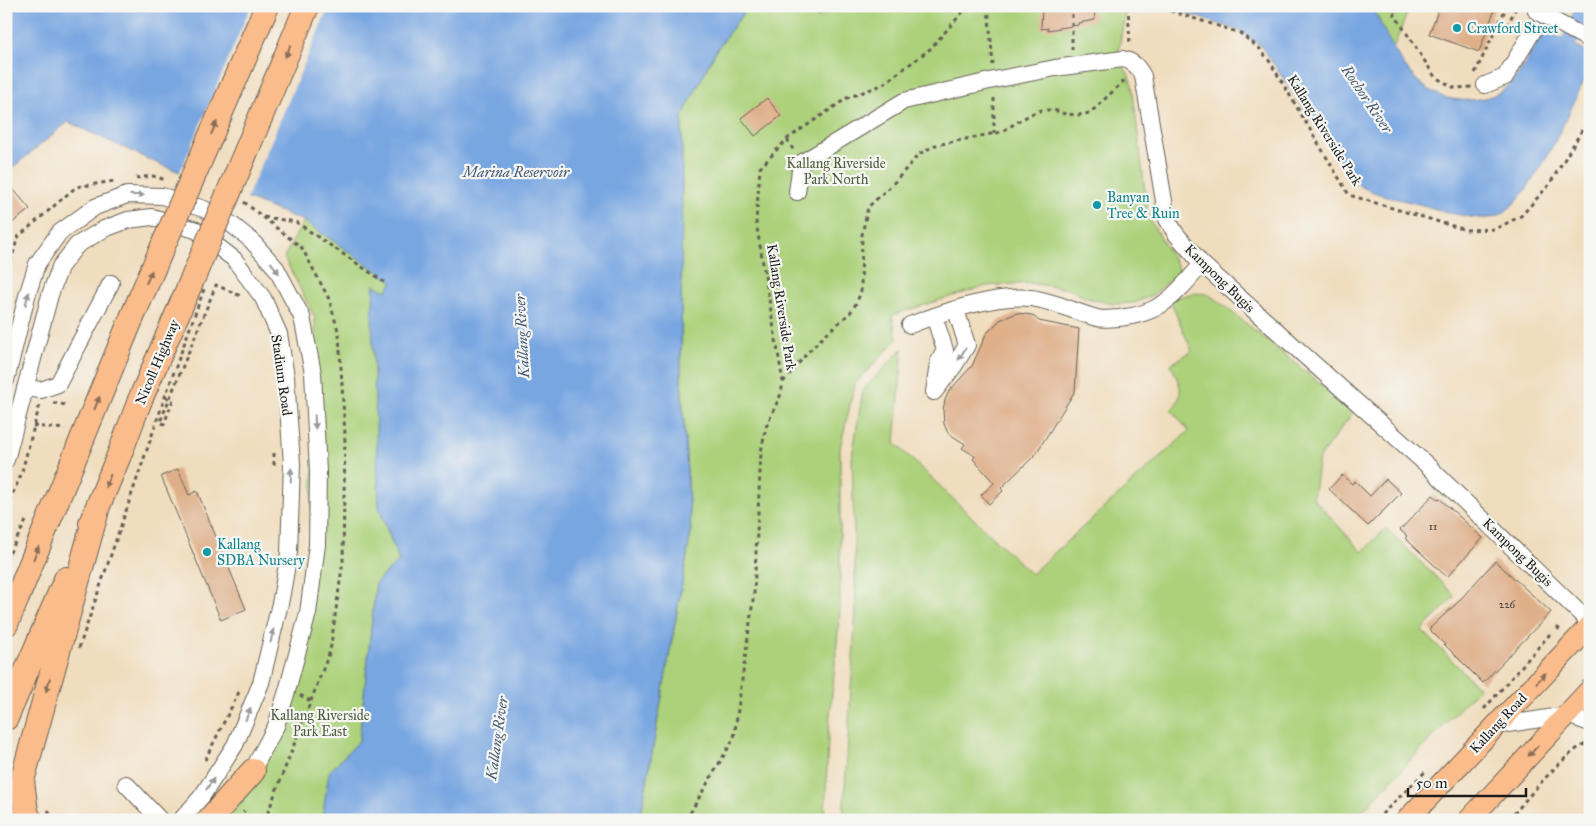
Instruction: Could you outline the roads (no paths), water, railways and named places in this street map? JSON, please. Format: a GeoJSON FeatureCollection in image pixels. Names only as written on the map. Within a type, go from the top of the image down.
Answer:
{"type":"FeatureCollection","features":[{"type":"Feature","properties":{"kind":"highway"},"geometry":{"type":"LineString","coordinates":[[6,624],[130,322],[267,6]]}},
{"type":"Feature","properties":{"kind":"highway","name":"Nicoll Highway"},"geometry":{"type":"LineString","coordinates":[[6,718],[61,639],[97,510],[140,400],[307,6]]}},
{"type":"Feature","properties":{"kind":"highway"},"geometry":{"type":"LineString","coordinates":[[30,820],[26,812],[22,781],[61,639]]}},
{"type":"Feature","properties":{"kind":"highway"},"geometry":{"type":"LineString","coordinates":[[209,820],[252,771]]}},
{"type":"Feature","properties":{"kind":"main road","name":"Kallang Road"},"geometry":{"type":"LineString","coordinates":[[1407,820],[1488,719],[1590,624]]}},
{"type":"Feature","properties":{"kind":"main road"},"geometry":{"type":"LineString","coordinates":[[1469,820],[1590,690]]}},
{"type":"Feature","properties":{"kind":"street"},"geometry":{"type":"LineString","coordinates":[[1536,11],[1590,40]]}},
{"type":"Feature","properties":{"kind":"street"},"geometry":{"type":"LineString","coordinates":[[1479,81],[1505,77],[1525,27]]}},
{"type":"Feature","properties":{"kind":"street","name":"Kampong Bugis"},"geometry":{"type":"LineString","coordinates":[[796,192],[801,163],[897,104],[994,80],[1072,66],[1123,59],[1134,64],[1143,76],[1145,85],[1167,219],[1182,241],[1202,264],[1426,464],[1590,624]]}},
{"type":"Feature","properties":{"kind":"street","name":"Stadium Road"},"geometry":{"type":"LineString","coordinates":[[6,380],[37,264],[59,233],[95,207],[127,195],[162,196],[195,207],[231,224],[251,240],[276,268],[302,317],[313,373],[318,472],[317,545],[308,613],[276,726],[224,820]]}},
{"type":"Feature","properties":{"kind":"street","name":"Stadium Road"},"geometry":{"type":"LineString","coordinates":[[6,460],[50,295],[60,267],[77,245],[104,229],[128,220],[152,217],[196,230],[234,259],[263,298],[279,334],[286,377],[292,464],[289,553],[281,599],[261,683],[236,745],[202,796],[180,820]]}},
{"type":"Feature","properties":{"kind":"street"},"geometry":{"type":"LineString","coordinates":[[910,325],[934,316],[992,300],[1031,298],[1076,310],[1099,319],[1124,317],[1154,310],[1174,296],[1202,264]]}},
{"type":"Feature","properties":{"kind":"street"},"geometry":{"type":"LineString","coordinates":[[25,388],[41,390],[58,384],[111,282]]}},
{"type":"Feature","properties":{"kind":"street"},"geometry":{"type":"LineString","coordinates":[[934,316],[945,350],[938,363],[934,392],[967,345],[956,310]]}},
{"type":"Feature","properties":{"kind":"street"},"geometry":{"type":"LineString","coordinates":[[1488,719],[1567,715],[1590,723]]}},
{"type":"Feature","properties":{"kind":"street"},"geometry":{"type":"LineString","coordinates":[[126,784],[160,820]]}},
{"type":"Feature","properties":{"kind":"water","name":"Marina Reservoir"},"geometry":{"type":"Polygon","coordinates":[[[6,6],[748,6],[715,52],[682,117],[681,379],[691,533],[640,820],[322,820],[329,772],[359,741],[376,582],[399,561],[379,508],[372,321],[374,285],[386,291],[393,282],[304,221],[159,164],[68,122],[6,173],[6,6]]]}},
{"type":"Feature","properties":{"kind":"water"},"geometry":{"type":"Polygon","coordinates":[[[804,6],[839,6],[817,17],[804,6]]]}},
{"type":"Feature","properties":{"kind":"water"},"geometry":{"type":"Polygon","coordinates":[[[1164,6],[1372,6],[1388,39],[1408,70],[1420,83],[1434,93],[1451,99],[1481,99],[1492,96],[1505,88],[1514,80],[1544,29],[1590,54],[1590,68],[1548,154],[1520,197],[1505,212],[1490,218],[1475,218],[1383,195],[1360,186],[1353,179],[1261,46],[1240,31],[1164,6]]]}},
{"type":"Feature","properties":{"kind":"waterway","name":"Rochor River"},"geometry":{"type":"LineString","coordinates":[[1558,62],[1569,43],[1584,6]]}},
{"type":"Feature","properties":{"kind":"place","name":"Crawford Street"},"geometry":{"type":"Point","coordinates":[1457,28]}},
{"type":"Feature","properties":{"kind":"place","name":"Banyan Tree & Ruin"},"geometry":{"type":"Point","coordinates":[1097,205]}},
{"type":"Feature","properties":{"kind":"place","name":"Kallang SDBA Nursery"},"geometry":{"type":"Point","coordinates":[207,552]}},
{"type":"Feature","properties":{"kind":"park label","name":"Kallang Riverside Park North"},"geometry":{"type":"Point","coordinates":[836,172]}},
{"type":"Feature","properties":{"kind":"park label","name":"Kallang Riverside Park East"},"geometry":{"type":"Point","coordinates":[320,724]}},
{"type":"Feature","properties":{"kind":"water label","name":"Kallang River"},"geometry":{"type":"Point","coordinates":[522,336]}},
{"type":"Feature","properties":{"kind":"water label","name":"Kallang River"},"geometry":{"type":"Point","coordinates":[497,738]}}]}
